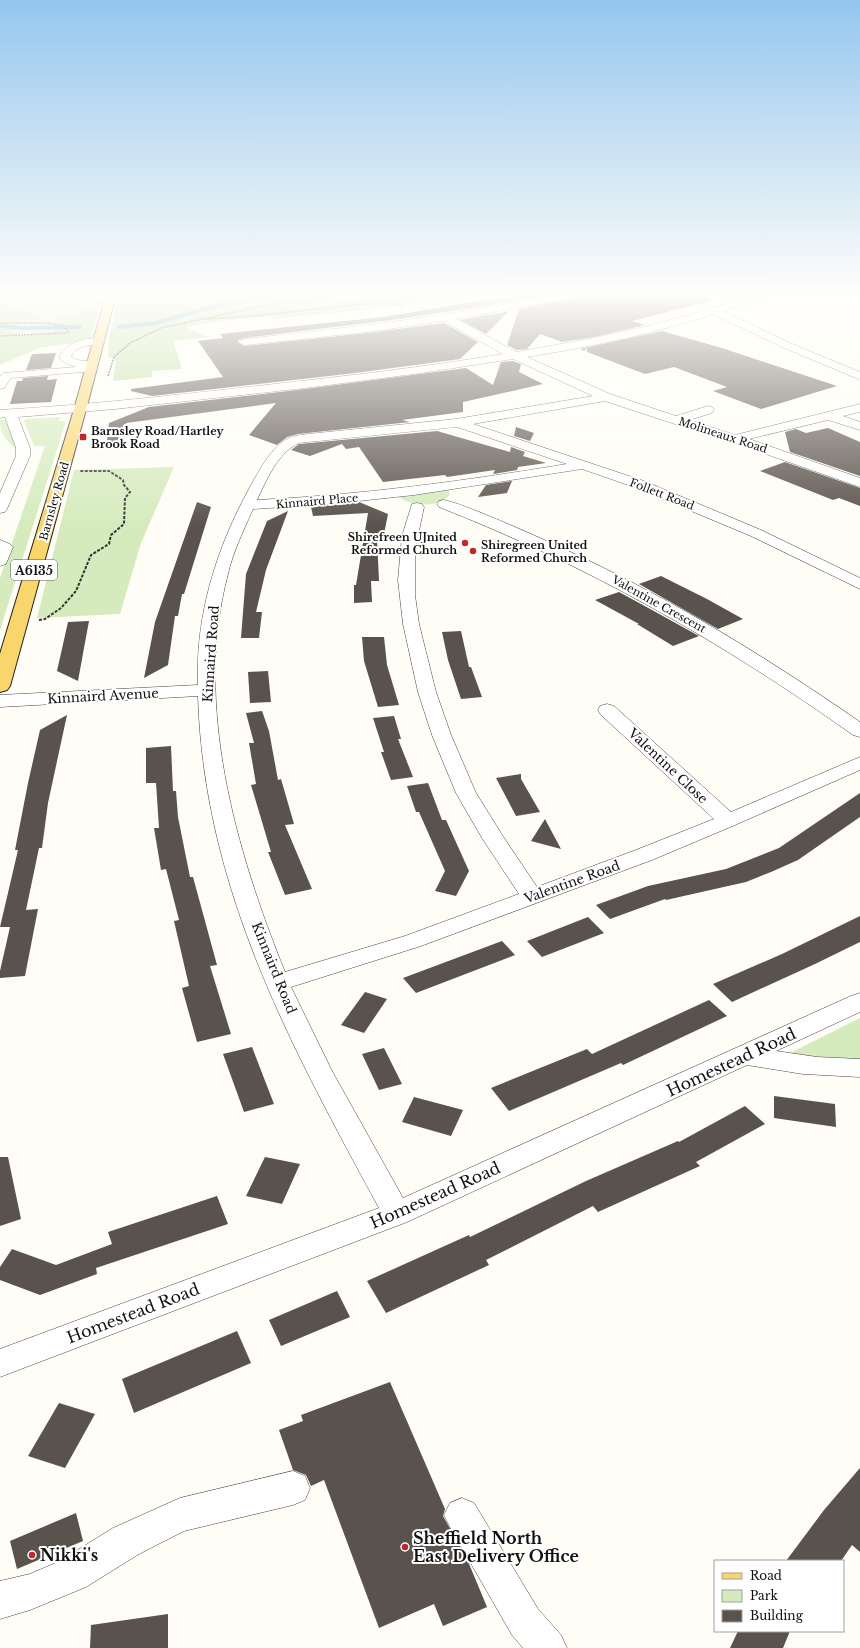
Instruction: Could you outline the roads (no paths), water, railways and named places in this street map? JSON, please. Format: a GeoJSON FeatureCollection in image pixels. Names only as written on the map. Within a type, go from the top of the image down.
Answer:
{"type":"FeatureCollection","features":[{"type":"Feature","properties":{"kind":"main road","name":"A6135"},"geometry":{"type":"LineString","coordinates":[[80,409],[91,372]]}},
{"type":"Feature","properties":{"kind":"main road","name":"Barnsley Road"},"geometry":{"type":"LineString","coordinates":[[1,680],[7,644],[19,624],[80,409]]}},
{"type":"Feature","properties":{"kind":"street"},"geometry":{"type":"LineString","coordinates":[[0,385],[8,375],[40,372]]}},
{"type":"Feature","properties":{"kind":"street"},"geometry":{"type":"LineString","coordinates":[[1,504],[22,456],[23,448],[5,413],[80,409],[400,372]]}},
{"type":"Feature","properties":{"kind":"street","name":"Molineaux Road"},"geometry":{"type":"LineString","coordinates":[[549,372],[606,398],[810,464],[860,483]]}},
{"type":"Feature","properties":{"kind":"street"},"geometry":{"type":"LineString","coordinates":[[850,372],[860,376]]}},
{"type":"Feature","properties":{"kind":"street","name":"Kinnaird Road"},"geometry":{"type":"LineString","coordinates":[[396,1214],[326,1085],[277,983],[239,879],[219,800],[210,742],[206,690],[210,625],[219,575],[247,505],[274,459],[291,442],[308,438],[456,422],[606,398]]}},
{"type":"Feature","properties":{"kind":"street"},"geometry":{"type":"LineString","coordinates":[[735,439],[860,408]]}},
{"type":"Feature","properties":{"kind":"street"},"geometry":{"type":"LineString","coordinates":[[676,420],[708,410]]}},
{"type":"Feature","properties":{"kind":"street"},"geometry":{"type":"LineString","coordinates":[[830,416],[860,426]]}},
{"type":"Feature","properties":{"kind":"street","name":"Follett Road"},"geometry":{"type":"LineString","coordinates":[[456,422],[639,484],[699,508],[756,533],[860,584]]}},
{"type":"Feature","properties":{"kind":"street","name":"Kinnaird Place"},"geometry":{"type":"LineString","coordinates":[[247,505],[322,501],[386,495],[583,465]]}},
{"type":"Feature","properties":{"kind":"street"},"geometry":{"type":"LineString","coordinates":[[444,504],[452,498],[455,492],[452,486]]}},
{"type":"Feature","properties":{"kind":"street","name":"Kinnaird Place"},"geometry":{"type":"LineString","coordinates":[[386,495],[418,507],[444,504]]}},
{"type":"Feature","properties":{"kind":"street","name":"Valentine Crescent"},"geometry":{"type":"LineString","coordinates":[[444,504],[510,530],[568,556],[673,610],[756,660],[807,693],[860,731]]}},
{"type":"Feature","properties":{"kind":"street"},"geometry":{"type":"LineString","coordinates":[[418,507],[410,527],[406,564],[407,587],[411,624],[419,651],[427,692],[459,778],[488,831],[532,897]]}},
{"type":"Feature","properties":{"kind":"street"},"geometry":{"type":"LineString","coordinates":[[0,545],[5,548],[0,561]]}},
{"type":"Feature","properties":{"kind":"street","name":"Kinnaird Avenue"},"geometry":{"type":"LineString","coordinates":[[0,701],[206,690]]}},
{"type":"Feature","properties":{"kind":"street","name":"Valentine Close"},"geometry":{"type":"LineString","coordinates":[[607,710],[728,821]]}},
{"type":"Feature","properties":{"kind":"street","name":"Valentine Road"},"geometry":{"type":"LineString","coordinates":[[277,983],[413,941],[644,855],[728,821],[860,763]]}},
{"type":"Feature","properties":{"kind":"street","name":"Homestead Road"},"geometry":{"type":"LineString","coordinates":[[0,1363],[396,1214],[860,1002]]}},
{"type":"Feature","properties":{"kind":"street"},"geometry":{"type":"LineString","coordinates":[[746,1055],[792,1064],[830,1068],[860,1068]]}},
{"type":"Feature","properties":{"kind":"street"},"geometry":{"type":"LineString","coordinates":[[0,1600],[30,1592],[72,1574],[126,1541],[180,1515],[293,1488]]}},
{"type":"Feature","properties":{"kind":"street"},"geometry":{"type":"LineString","coordinates":[[462,1515],[526,1622],[548,1648]]}},
{"type":"Feature","properties":{"kind":"place","name":"Barnsley Road/Hartley Brook Road"},"geometry":{"type":"Point","coordinates":[83,437]}},
{"type":"Feature","properties":{"kind":"place","name":"Shirefreen UJnited Reformed Church"},"geometry":{"type":"Point","coordinates":[465,543]}},
{"type":"Feature","properties":{"kind":"place","name":"Shiregreen United Reformed Church"},"geometry":{"type":"Point","coordinates":[473,551]}},
{"type":"Feature","properties":{"kind":"place","name":"Sheffield North East Delivery Office"},"geometry":{"type":"Point","coordinates":[405,1547]}},
{"type":"Feature","properties":{"kind":"place","name":"Nikki's"},"geometry":{"type":"Point","coordinates":[32,1555]}}]}
